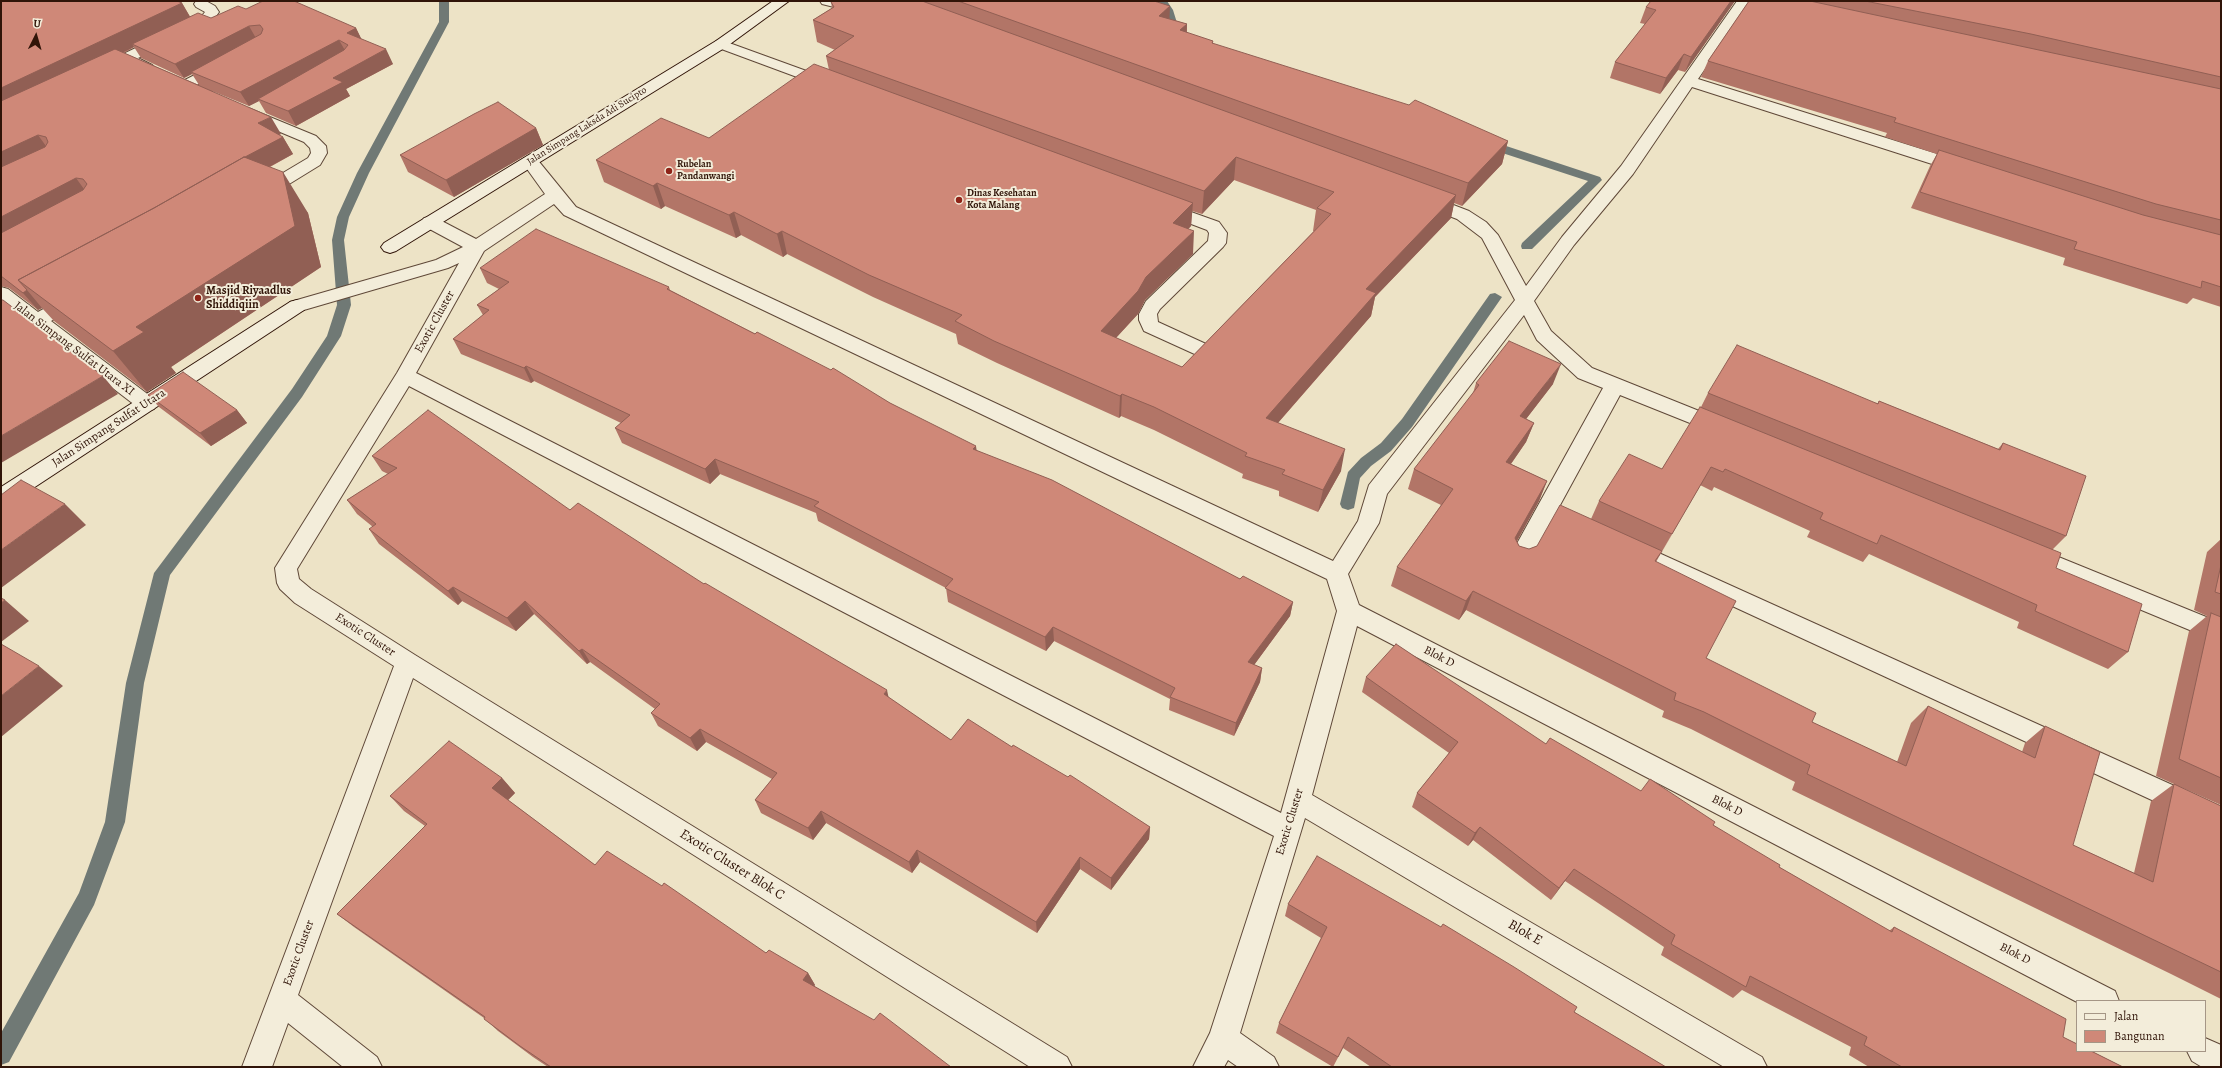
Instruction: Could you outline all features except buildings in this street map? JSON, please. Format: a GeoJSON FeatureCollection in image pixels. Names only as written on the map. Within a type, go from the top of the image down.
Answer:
{"type":"FeatureCollection","features":[{"type":"Feature","properties":{"kind":"street","name":"Jalan Simpang Laksda Adi Sucipto"},"geometry":{"type":"LineString","coordinates":[[390,247],[721,44],[782,1]]}},
{"type":"Feature","properties":{"kind":"street"},"geometry":{"type":"LineString","coordinates":[[827,1],[842,5],[857,1]]}},
{"type":"Feature","properties":{"kind":"street"},"geometry":{"type":"LineString","coordinates":[[1337,573],[1368,523],[1377,491],[1568,241],[1627,170],[1744,1]]}},
{"type":"Feature","properties":{"kind":"street"},"geometry":{"type":"LineString","coordinates":[[201,4],[210,9],[212,12],[206,20],[119,62],[165,76],[206,95]]}},
{"type":"Feature","properties":{"kind":"street"},"geometry":{"type":"LineString","coordinates":[[721,44],[847,90]]}},
{"type":"Feature","properties":{"kind":"street"},"geometry":{"type":"LineString","coordinates":[[184,86],[237,58]]}},
{"type":"Feature","properties":{"kind":"street"},"geometry":{"type":"LineString","coordinates":[[1688,81],[1978,173]]}},
{"type":"Feature","properties":{"kind":"street"},"geometry":{"type":"LineString","coordinates":[[250,114],[264,106]]}},
{"type":"Feature","properties":{"kind":"street"},"geometry":{"type":"LineString","coordinates":[[235,107],[310,139],[318,146],[319,152],[314,160],[249,201]]}},
{"type":"Feature","properties":{"kind":"street"},"geometry":{"type":"LineString","coordinates":[[530,162],[555,195],[570,211],[1337,573],[1349,611]]}},
{"type":"Feature","properties":{"kind":"street"},"geometry":{"type":"LineString","coordinates":[[1410,194],[1455,211],[1480,226],[1489,235],[1544,335],[1567,358],[1585,373],[1740,436]]}},
{"type":"Feature","properties":{"kind":"street","name":"Jalan Simpang Sulfat Utara"},"geometry":{"type":"LineString","coordinates":[[1,498],[297,306],[442,264],[477,247],[555,195]]}},
{"type":"Feature","properties":{"kind":"street"},"geometry":{"type":"LineString","coordinates":[[1146,201],[1213,226],[1218,233],[1216,243],[1153,305],[1148,314],[1148,320],[1151,326],[1199,349]]}},
{"type":"Feature","properties":{"kind":"street"},"geometry":{"type":"LineString","coordinates":[[430,222],[477,247]]}},
{"type":"Feature","properties":{"kind":"street","name":"Exotic Cluster"},"geometry":{"type":"LineString","coordinates":[[257,1067],[407,662],[303,596],[288,583],[286,568],[405,376],[477,247]]}},
{"type":"Feature","properties":{"kind":"street","name":"Jalan Simpang Sulfat Utara XI"},"geometry":{"type":"LineString","coordinates":[[1,293],[147,404]]}},
{"type":"Feature","properties":{"kind":"street"},"geometry":{"type":"LineString","coordinates":[[38,320],[87,293]]}},
{"type":"Feature","properties":{"kind":"street"},"geometry":{"type":"LineString","coordinates":[[405,376],[1288,830]]}},
{"type":"Feature","properties":{"kind":"street"},"geometry":{"type":"LineString","coordinates":[[1520,558],[1615,385]]}},
{"type":"Feature","properties":{"kind":"street"},"geometry":{"type":"LineString","coordinates":[[1547,511],[2221,820]]}},
{"type":"Feature","properties":{"kind":"street"},"geometry":{"type":"LineString","coordinates":[[2014,548],[2221,633]]}},
{"type":"Feature","properties":{"kind":"street","name":"Exotic Cluster"},"geometry":{"type":"LineString","coordinates":[[1208,1067],[1223,1039],[1298,800],[1349,611]]}},
{"type":"Feature","properties":{"kind":"street","name":"Blok D"},"geometry":{"type":"LineString","coordinates":[[1349,611],[2103,1000]]}},
{"type":"Feature","properties":{"kind":"street","name":"Exotic Cluster Blok C"},"geometry":{"type":"LineString","coordinates":[[407,662],[1057,1067]]}},
{"type":"Feature","properties":{"kind":"street","name":"Blok E"},"geometry":{"type":"LineString","coordinates":[[1298,800],[1752,1067]]}},
{"type":"Feature","properties":{"kind":"street"},"geometry":{"type":"LineString","coordinates":[[282,1000],[367,1067]]}},
{"type":"Feature","properties":{"kind":"street"},"geometry":{"type":"LineString","coordinates":[[1223,1039],[1264,1067]]}},
{"type":"Feature","properties":{"kind":"street"},"geometry":{"type":"LineString","coordinates":[[2204,1052],[2221,1061]]}},
{"type":"Feature","properties":{"kind":"waterway"},"geometry":{"type":"LineString","coordinates":[[1,1054],[87,898],[115,822],[135,683],[162,573],[297,393],[334,336],[344,305],[338,240],[343,217],[363,173],[444,22],[444,1]]}},
{"type":"Feature","properties":{"kind":"waterway"},"geometry":{"type":"LineString","coordinates":[[1162,1],[1168,10],[1175,37],[1177,39]]}},
{"type":"Feature","properties":{"kind":"waterway"},"geometry":{"type":"LineString","coordinates":[[1485,143],[1596,180],[1527,246]]}},
{"type":"Feature","properties":{"kind":"waterway"},"geometry":{"type":"LineString","coordinates":[[1348,504],[1353,476],[1366,462],[1386,447],[1407,423],[1495,297]]}},
{"type":"Feature","properties":{"kind":"place","name":"Rubelan Pandanwangi"},"geometry":{"type":"Point","coordinates":[669,171]}},
{"type":"Feature","properties":{"kind":"place","name":"Dinas Kesehatan Kota Malang"},"geometry":{"type":"Point","coordinates":[959,200]}},
{"type":"Feature","properties":{"kind":"place","name":"Masjid Riyaadlus Shiddiqiin"},"geometry":{"type":"Point","coordinates":[198,298]}}]}
